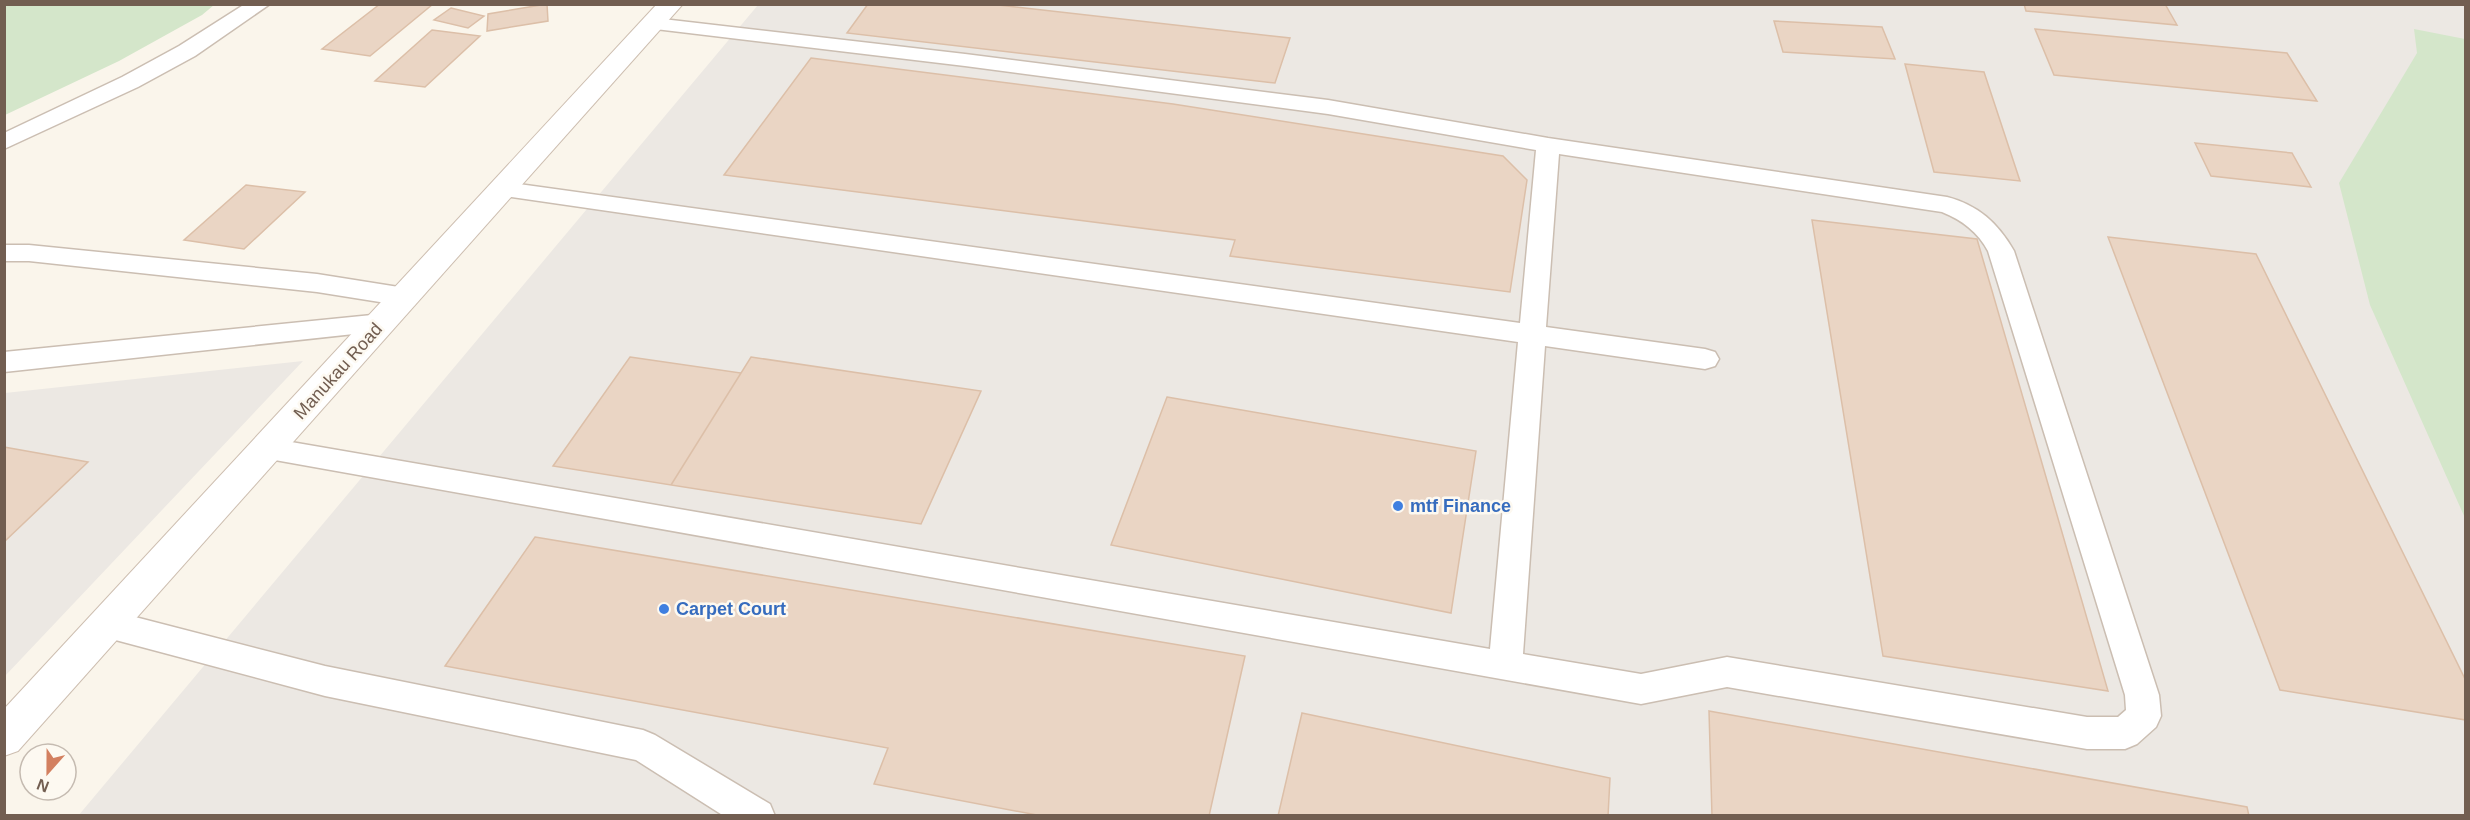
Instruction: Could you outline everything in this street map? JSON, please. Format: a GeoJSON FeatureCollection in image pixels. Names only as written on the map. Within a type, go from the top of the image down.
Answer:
{"type":"FeatureCollection","features":[{"type":"Feature","properties":{"kind":"main road","name":"Manukau Road"},"geometry":{"type":"LineString","coordinates":[[4,738],[662,14]]}},
{"type":"Feature","properties":{"kind":"lane"},"geometry":{"type":"LineString","coordinates":[[4,142],[130,82],[187,51],[260,4]]}},
{"type":"Feature","properties":{"kind":"lane"},"geometry":{"type":"LineString","coordinates":[[268,449],[1641,690],[1727,672],[2087,733],[2125,733],[2144,716],[2142,695],[2001,251],[1995,238],[1984,224],[1947,205],[1548,146],[1328,107],[965,60],[662,14]]}},
{"type":"Feature","properties":{"kind":"lane"},"geometry":{"type":"LineString","coordinates":[[1505,666],[1548,146]]}},
{"type":"Feature","properties":{"kind":"lane"},"geometry":{"type":"LineString","coordinates":[[504,189],[1705,359]]}},
{"type":"Feature","properties":{"kind":"lane"},"geometry":{"type":"LineString","coordinates":[[4,253],[29,253],[317,283],[405,297]]}},
{"type":"Feature","properties":{"kind":"lane"},"geometry":{"type":"LineString","coordinates":[[4,362],[382,323]]}},
{"type":"Feature","properties":{"kind":"lane"},"geometry":{"type":"LineString","coordinates":[[108,624],[325,681],[643,746],[757,816]]}},
{"type":"Feature","properties":{"kind":"shaded area"},"geometry":{"type":"Polygon","coordinates":[[[758,5],[2465,5],[2465,815],[78,816],[758,5]]]}},
{"type":"Feature","properties":{"kind":"shaded area"},"geometry":{"type":"Polygon","coordinates":[[[303,361],[5,676],[5,393],[303,361]]]}},
{"type":"Feature","properties":{"kind":"green space"},"geometry":{"type":"Polygon","coordinates":[[[5,4],[214,5],[202,15],[119,61],[5,115],[5,4]]]}},
{"type":"Feature","properties":{"kind":"green space"},"geometry":{"type":"Polygon","coordinates":[[[2414,29],[2465,39],[2465,518],[2370,305],[2339,183],[2417,53],[2414,29]]]}},
{"type":"Feature","properties":{"kind":"building"},"geometry":{"type":"Polygon","coordinates":[[[380,4],[433,4],[370,56],[322,49],[380,4]]]}},
{"type":"Feature","properties":{"kind":"building"},"geometry":{"type":"Polygon","coordinates":[[[547,4],[548,21],[487,31],[488,14],[547,4]]]}},
{"type":"Feature","properties":{"kind":"building"},"geometry":{"type":"Polygon","coordinates":[[[868,4],[989,4],[1290,38],[1275,83],[847,33],[868,4]]]}},
{"type":"Feature","properties":{"kind":"building"},"geometry":{"type":"Polygon","coordinates":[[[2024,4],[2165,4],[2177,25],[2026,11],[2024,4]]]}},
{"type":"Feature","properties":{"kind":"building"},"geometry":{"type":"Polygon","coordinates":[[[451,8],[484,16],[468,28],[434,20],[451,8]]]}},
{"type":"Feature","properties":{"kind":"building"},"geometry":{"type":"Polygon","coordinates":[[[1774,21],[1882,27],[1895,59],[1783,52],[1774,21]]]}},
{"type":"Feature","properties":{"kind":"building"},"geometry":{"type":"Polygon","coordinates":[[[2035,29],[2287,53],[2317,101],[2054,75],[2035,29]]]}},
{"type":"Feature","properties":{"kind":"building"},"geometry":{"type":"Polygon","coordinates":[[[432,30],[480,36],[425,87],[375,81],[432,30]]]}},
{"type":"Feature","properties":{"kind":"building"},"geometry":{"type":"Polygon","coordinates":[[[811,58],[1173,104],[1503,156],[1527,180],[1510,292],[1230,256],[1235,240],[724,175],[811,58]]]}},
{"type":"Feature","properties":{"kind":"building"},"geometry":{"type":"Polygon","coordinates":[[[1905,64],[1984,72],[2020,181],[1934,172],[1905,64]]]}},
{"type":"Feature","properties":{"kind":"building"},"geometry":{"type":"Polygon","coordinates":[[[2195,143],[2292,153],[2311,187],[2211,176],[2195,143]]]}},
{"type":"Feature","properties":{"kind":"building"},"geometry":{"type":"Polygon","coordinates":[[[246,185],[305,192],[244,249],[184,240],[246,185]]]}},
{"type":"Feature","properties":{"kind":"building"},"geometry":{"type":"Polygon","coordinates":[[[1812,220],[1977,239],[2108,691],[1883,656],[1812,220]]]}},
{"type":"Feature","properties":{"kind":"building"},"geometry":{"type":"Polygon","coordinates":[[[2108,237],[2256,254],[2466,681],[2466,720],[2280,690],[2108,237]]]}},
{"type":"Feature","properties":{"kind":"building"},"geometry":{"type":"Polygon","coordinates":[[[630,357],[741,373],[671,485],[553,466],[630,357]]]}},
{"type":"Feature","properties":{"kind":"building"},"geometry":{"type":"Polygon","coordinates":[[[751,357],[981,391],[921,524],[671,485],[751,357]]]}},
{"type":"Feature","properties":{"kind":"building"},"geometry":{"type":"Polygon","coordinates":[[[1167,397],[1476,451],[1451,613],[1111,545],[1167,397]]]}},
{"type":"Feature","properties":{"kind":"building"},"geometry":{"type":"Polygon","coordinates":[[[4,447],[88,462],[4,542],[4,447]]]}},
{"type":"Feature","properties":{"kind":"building"},"geometry":{"type":"Polygon","coordinates":[[[535,537],[1245,656],[1209,816],[1042,816],[874,784],[888,748],[445,666],[535,537]]]}},
{"type":"Feature","properties":{"kind":"building"},"geometry":{"type":"Polygon","coordinates":[[[1709,711],[2247,807],[2249,816],[1712,816],[1709,711]]]}},
{"type":"Feature","properties":{"kind":"building"},"geometry":{"type":"Polygon","coordinates":[[[1302,713],[1610,778],[1608,816],[1278,816],[1302,713]]]}},
{"type":"Feature","properties":{"kind":"place","name":"mtf Finance"},"geometry":{"type":"Point","coordinates":[1398,506]}},
{"type":"Feature","properties":{"kind":"place","name":"Carpet Court"},"geometry":{"type":"Point","coordinates":[664,609]}}]}
